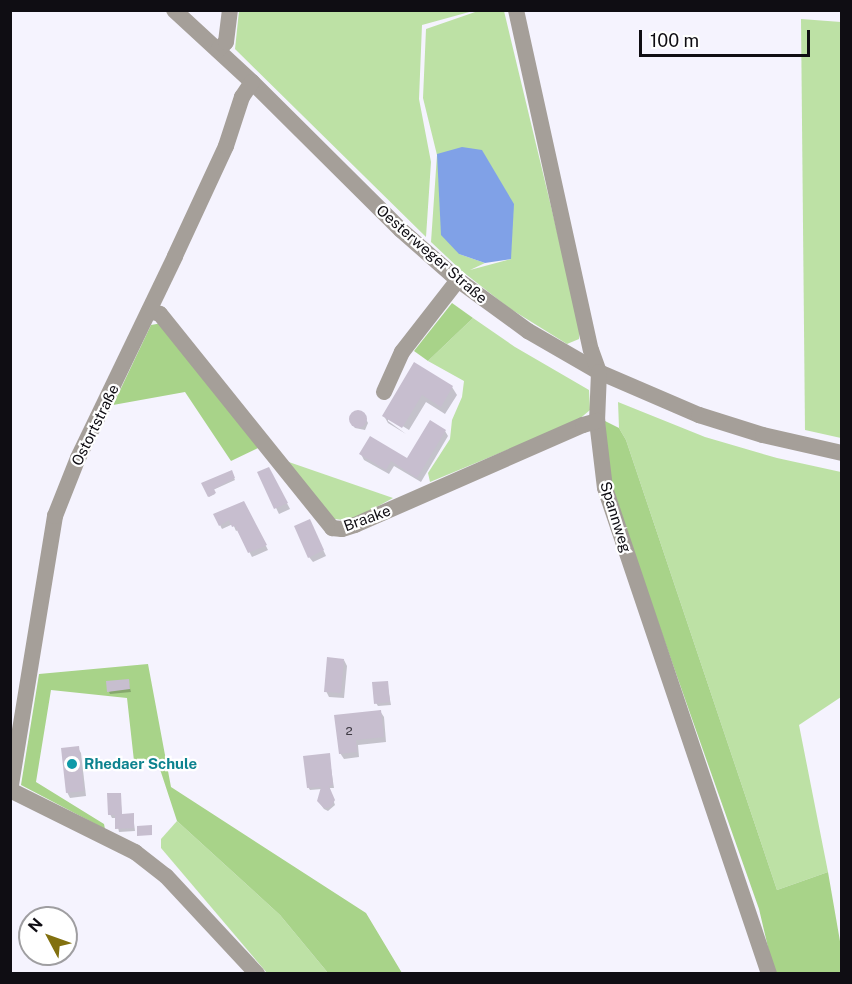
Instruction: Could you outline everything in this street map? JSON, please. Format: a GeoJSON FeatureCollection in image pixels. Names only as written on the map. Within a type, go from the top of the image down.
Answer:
{"type":"FeatureCollection","features":[{"type":"Feature","properties":{"kind":"street","name":"Oesterweger Straße"},"geometry":{"type":"LineString","coordinates":[[174,10],[252,82],[401,230],[458,280],[528,331],[599,372],[726,424],[842,453]]}},
{"type":"Feature","properties":{"kind":"street"},"geometry":{"type":"LineString","coordinates":[[218,50],[226,42],[230,10]]}},
{"type":"Feature","properties":{"kind":"street","name":"Spannweg"},"geometry":{"type":"LineString","coordinates":[[516,10],[591,350],[599,372],[597,421],[605,488],[769,974]]}},
{"type":"Feature","properties":{"kind":"street","name":"Ostortstraße"},"geometry":{"type":"LineString","coordinates":[[11,790],[55,516],[78,458],[226,146],[242,97],[252,82]]}},
{"type":"Feature","properties":{"kind":"street"},"geometry":{"type":"LineString","coordinates":[[384,392],[402,352],[458,280]]}},
{"type":"Feature","properties":{"kind":"street","name":"Braake"},"geometry":{"type":"LineString","coordinates":[[149,311],[160,314],[332,528],[342,529],[355,525],[597,421]]}},
{"type":"Feature","properties":{"kind":"street"},"geometry":{"type":"LineString","coordinates":[[11,790],[135,852],[166,876],[257,974]]}},
{"type":"Feature","properties":{"kind":"green space"},"geometry":{"type":"Polygon","coordinates":[[[239,11],[473,11],[422,25],[419,99],[431,162],[426,237],[235,49],[239,11]]]}},
{"type":"Feature","properties":{"kind":"green space"},"geometry":{"type":"Polygon","coordinates":[[[478,11],[504,11],[580,327],[579,339],[567,344],[509,308],[463,272],[431,242],[437,155],[423,98],[426,29],[478,11]],[[459,254],[485,263],[470,270],[511,259],[459,254]]]}},
{"type":"Feature","properties":{"kind":"green space"},"geometry":{"type":"Polygon","coordinates":[[[801,19],[841,22],[841,438],[805,430],[801,19]]]}},
{"type":"Feature","properties":{"kind":"green space"},"geometry":{"type":"Polygon","coordinates":[[[452,303],[473,318],[428,361],[414,351],[452,303]]]}},
{"type":"Feature","properties":{"kind":"green space"},"geometry":{"type":"Polygon","coordinates":[[[473,318],[515,347],[589,390],[590,410],[577,421],[430,482],[428,473],[450,439],[452,420],[462,397],[464,381],[428,361],[473,318]]]}},
{"type":"Feature","properties":{"kind":"green space"},"geometry":{"type":"Polygon","coordinates":[[[162,323],[260,447],[231,461],[185,392],[113,405],[151,325],[162,323]]]}},
{"type":"Feature","properties":{"kind":"green space"},"geometry":{"type":"Polygon","coordinates":[[[618,402],[705,437],[777,458],[841,472],[841,697],[799,725],[828,872],[777,890],[626,440],[619,428],[618,402]]]}},
{"type":"Feature","properties":{"kind":"green space"},"geometry":{"type":"Polygon","coordinates":[[[603,420],[619,428],[626,440],[777,890],[828,872],[841,947],[841,973],[774,973],[759,909],[610,486],[603,420]]]}},
{"type":"Feature","properties":{"kind":"green space"},"geometry":{"type":"Polygon","coordinates":[[[283,460],[393,498],[351,521],[327,518],[283,460]]]}},
{"type":"Feature","properties":{"kind":"green space"},"geometry":{"type":"Polygon","coordinates":[[[148,664],[171,787],[366,913],[402,973],[328,973],[280,915],[177,821],[157,760],[134,761],[127,698],[51,690],[36,782],[104,824],[105,829],[21,785],[39,674],[148,664]]]}},
{"type":"Feature","properties":{"kind":"green space"},"geometry":{"type":"Polygon","coordinates":[[[177,821],[280,915],[328,973],[267,973],[161,848],[161,839],[177,821]]]}},
{"type":"Feature","properties":{"kind":"water"},"geometry":{"type":"Polygon","coordinates":[[[462,147],[482,150],[514,204],[511,259],[485,263],[459,254],[441,235],[437,154],[462,147]]]}},
{"type":"Feature","properties":{"kind":"building"},"geometry":{"type":"Polygon","coordinates":[[[414,362],[453,386],[441,407],[422,395],[402,428],[382,416],[414,362]]]}},
{"type":"Feature","properties":{"kind":"building"},"geometry":{"type":"Polygon","coordinates":[[[358,410],[364,413],[367,419],[364,425],[358,428],[352,425],[349,419],[352,413],[358,410]]]}},
{"type":"Feature","properties":{"kind":"building"},"geometry":{"type":"Polygon","coordinates":[[[430,420],[446,430],[417,478],[391,461],[386,470],[359,454],[370,436],[407,458],[430,420]]]}},
{"type":"Feature","properties":{"kind":"building"},"geometry":{"type":"Polygon","coordinates":[[[269,467],[288,503],[274,509],[257,472],[269,467]]]}},
{"type":"Feature","properties":{"kind":"building"},"geometry":{"type":"Polygon","coordinates":[[[232,470],[235,478],[214,489],[216,493],[208,497],[201,483],[232,470]]]}},
{"type":"Feature","properties":{"kind":"building"},"geometry":{"type":"Polygon","coordinates":[[[244,501],[267,545],[248,553],[235,526],[232,527],[229,520],[219,526],[213,514],[244,501]]]}},
{"type":"Feature","properties":{"kind":"building"},"geometry":{"type":"Polygon","coordinates":[[[310,519],[324,550],[308,558],[294,526],[310,519]]]}},
{"type":"Feature","properties":{"kind":"building"},"geometry":{"type":"Polygon","coordinates":[[[327,657],[344,659],[341,693],[324,692],[327,657]]]}},
{"type":"Feature","properties":{"kind":"building"},"geometry":{"type":"Polygon","coordinates":[[[129,679],[130,689],[107,692],[106,681],[129,679]]]}},
{"type":"Feature","properties":{"kind":"building"},"geometry":{"type":"Polygon","coordinates":[[[388,681],[390,702],[374,704],[372,682],[388,681]]]}},
{"type":"Feature","properties":{"kind":"building"},"geometry":{"type":"Polygon","coordinates":[[[381,710],[384,737],[356,740],[357,752],[339,754],[334,715],[381,710]]]}},
{"type":"Feature","properties":{"kind":"building","name":"Rhedaer Schule"},"geometry":{"type":"Polygon","coordinates":[[[79,746],[84,791],[66,793],[61,748],[79,746]]]}},
{"type":"Feature","properties":{"kind":"building"},"geometry":{"type":"Polygon","coordinates":[[[330,753],[333,785],[329,786],[335,800],[331,807],[324,808],[317,801],[321,787],[307,788],[303,756],[330,753]]]}},
{"type":"Feature","properties":{"kind":"building"},"geometry":{"type":"Polygon","coordinates":[[[107,793],[121,793],[122,814],[134,813],[134,828],[115,829],[115,815],[108,815],[107,793]]]}},
{"type":"Feature","properties":{"kind":"building"},"geometry":{"type":"Polygon","coordinates":[[[152,825],[152,835],[137,836],[137,826],[152,825]]]}},
{"type":"Feature","properties":{"kind":"place","name":"Rhedaer Schule"},"geometry":{"type":"Point","coordinates":[72,764]}}]}
